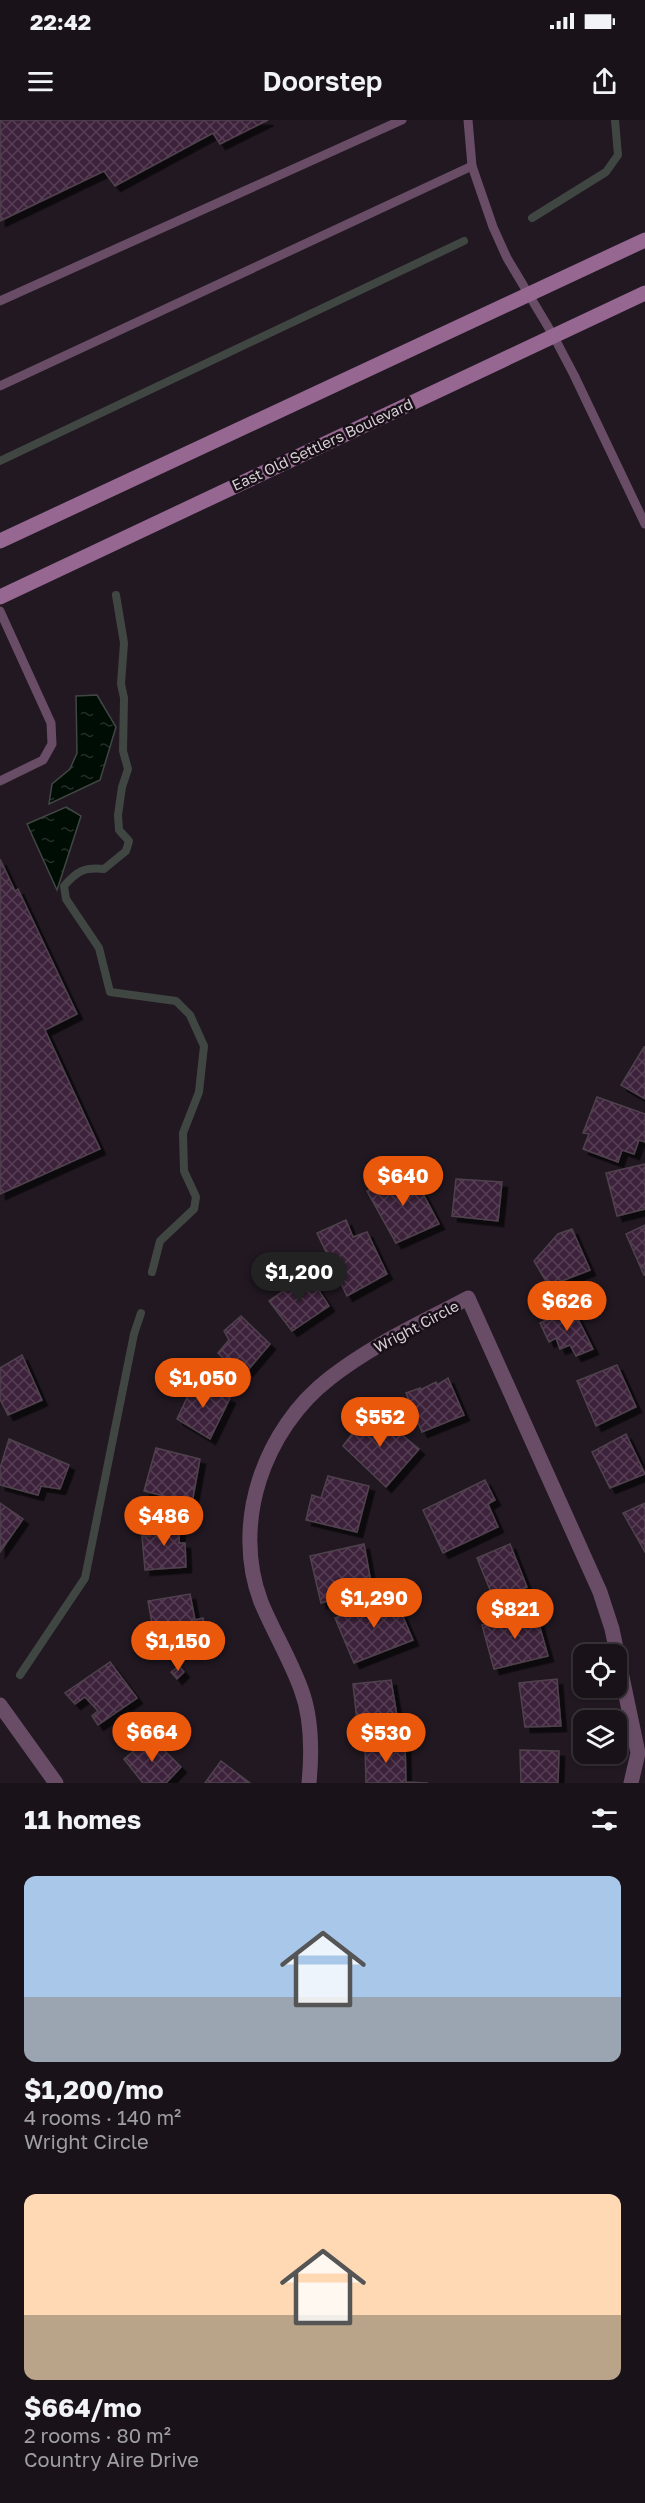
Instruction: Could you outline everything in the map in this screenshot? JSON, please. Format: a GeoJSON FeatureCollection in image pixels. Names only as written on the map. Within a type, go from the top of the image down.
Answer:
{"type":"FeatureCollection","features":[{"type":"Feature","properties":{"kind":"main road"},"geometry":{"type":"LineString","coordinates":[[0,541],[645,240]]}},
{"type":"Feature","properties":{"kind":"main road","name":"East Old Settlers Boulevard"},"geometry":{"type":"LineString","coordinates":[[0,597],[645,293]]}},
{"type":"Feature","properties":{"kind":"street","name":"Wright Circle"},"geometry":{"type":"LineString","coordinates":[[309,1783],[312,1760],[309,1725],[301,1690],[261,1601],[252,1568],[250,1518],[257,1485],[278,1439],[300,1409],[328,1379],[360,1356],[468,1298],[600,1592],[612,1629],[638,1753],[631,1783]]}},
{"type":"Feature","properties":{"kind":"street"},"geometry":{"type":"LineString","coordinates":[[0,1705],[56,1783]]}},
{"type":"Feature","properties":{"kind":"lane"},"geometry":{"type":"LineString","coordinates":[[0,301],[402,120]]}},
{"type":"Feature","properties":{"kind":"lane"},"geometry":{"type":"LineString","coordinates":[[468,120],[472,166],[493,227],[527,294],[553,335],[644,518]]}},
{"type":"Feature","properties":{"kind":"lane"},"geometry":{"type":"LineString","coordinates":[[0,387],[472,166]]}},
{"type":"Feature","properties":{"kind":"lane"},"geometry":{"type":"LineString","coordinates":[[0,611],[51,723],[52,744],[43,760],[0,781]]}},
{"type":"Feature","properties":{"kind":"water"},"geometry":{"type":"Polygon","coordinates":[[[97,695],[116,727],[100,780],[49,804],[52,784],[70,769],[77,753],[76,696],[97,695]]]}},
{"type":"Feature","properties":{"kind":"water"},"geometry":{"type":"Polygon","coordinates":[[[66,807],[81,816],[57,890],[27,824],[66,807]]]}},
{"type":"Feature","properties":{"kind":"building"},"geometry":{"type":"Polygon","coordinates":[[[0,120],[268,120],[220,144],[213,133],[115,186],[104,171],[0,221],[0,120]]]}},
{"type":"Feature","properties":{"kind":"building"},"geometry":{"type":"Polygon","coordinates":[[[0,859],[15,891],[18,889],[77,1014],[45,1030],[100,1149],[0,1194],[0,859]]]}},
{"type":"Feature","properties":{"kind":"building"},"geometry":{"type":"Polygon","coordinates":[[[645,1047],[645,1099],[621,1085],[645,1047]]]}},
{"type":"Feature","properties":{"kind":"building"},"geometry":{"type":"Polygon","coordinates":[[[597,1097],[645,1114],[645,1142],[639,1140],[634,1154],[622,1150],[618,1162],[583,1149],[589,1134],[583,1133],[597,1097]]]}},
{"type":"Feature","properties":{"kind":"building"},"geometry":{"type":"Polygon","coordinates":[[[645,1164],[645,1209],[617,1216],[606,1173],[645,1164]]]}},
{"type":"Feature","properties":{"kind":"building"},"geometry":{"type":"Polygon","coordinates":[[[411,1171],[439,1224],[396,1243],[367,1191],[411,1171]]]}},
{"type":"Feature","properties":{"kind":"building"},"geometry":{"type":"Polygon","coordinates":[[[456,1179],[502,1182],[498,1221],[452,1216],[456,1179]]]}},
{"type":"Feature","properties":{"kind":"building"},"geometry":{"type":"Polygon","coordinates":[[[346,1220],[353,1237],[367,1232],[387,1274],[347,1296],[317,1233],[346,1220]]]}},
{"type":"Feature","properties":{"kind":"building"},"geometry":{"type":"Polygon","coordinates":[[[645,1225],[645,1275],[644,1275],[626,1234],[645,1225]]]}},
{"type":"Feature","properties":{"kind":"building"},"geometry":{"type":"Polygon","coordinates":[[[572,1229],[590,1270],[549,1286],[534,1261],[558,1234],[572,1229]]]}},
{"type":"Feature","properties":{"kind":"building"},"geometry":{"type":"Polygon","coordinates":[[[308,1274],[329,1306],[292,1331],[269,1301],[308,1274]]]}},
{"type":"Feature","properties":{"kind":"building"},"geometry":{"type":"Polygon","coordinates":[[[573,1309],[593,1349],[576,1356],[570,1345],[560,1349],[556,1338],[549,1342],[540,1323],[573,1309]]]}},
{"type":"Feature","properties":{"kind":"building"},"geometry":{"type":"Polygon","coordinates":[[[241,1316],[270,1344],[242,1377],[218,1353],[229,1340],[224,1331],[241,1316]]]}},
{"type":"Feature","properties":{"kind":"building"},"geometry":{"type":"Polygon","coordinates":[[[22,1355],[42,1400],[8,1415],[0,1399],[0,1368],[22,1355]]]}},
{"type":"Feature","properties":{"kind":"building"},"geometry":{"type":"Polygon","coordinates":[[[617,1365],[636,1407],[596,1426],[577,1381],[617,1365]]]}},
{"type":"Feature","properties":{"kind":"building"},"geometry":{"type":"Polygon","coordinates":[[[448,1378],[464,1415],[422,1432],[406,1393],[420,1388],[420,1390],[436,1382],[437,1385],[448,1378]]]}},
{"type":"Feature","properties":{"kind":"building"},"geometry":{"type":"Polygon","coordinates":[[[195,1381],[230,1398],[210,1439],[177,1419],[195,1381]]]}},
{"type":"Feature","properties":{"kind":"building"},"geometry":{"type":"Polygon","coordinates":[[[371,1409],[419,1449],[386,1487],[343,1446],[371,1409]]]}},
{"type":"Feature","properties":{"kind":"building"},"geometry":{"type":"Polygon","coordinates":[[[626,1434],[645,1474],[610,1488],[592,1452],[626,1434]]]}},
{"type":"Feature","properties":{"kind":"building"},"geometry":{"type":"Polygon","coordinates":[[[9,1439],[69,1465],[60,1489],[41,1486],[38,1495],[0,1485],[0,1468],[9,1439]]]}},
{"type":"Feature","properties":{"kind":"building"},"geometry":{"type":"Polygon","coordinates":[[[156,1448],[200,1459],[192,1503],[144,1491],[156,1448]]]}},
{"type":"Feature","properties":{"kind":"building"},"geometry":{"type":"Polygon","coordinates":[[[328,1476],[369,1486],[357,1532],[306,1520],[312,1495],[321,1498],[328,1476]]]}},
{"type":"Feature","properties":{"kind":"building"},"geometry":{"type":"Polygon","coordinates":[[[485,1480],[495,1500],[488,1504],[498,1527],[443,1553],[423,1510],[485,1480]]]}},
{"type":"Feature","properties":{"kind":"building"},"geometry":{"type":"Polygon","coordinates":[[[0,1503],[23,1519],[0,1552],[0,1503]]]}},
{"type":"Feature","properties":{"kind":"building"},"geometry":{"type":"Polygon","coordinates":[[[645,1503],[645,1552],[623,1513],[645,1503]]]}},
{"type":"Feature","properties":{"kind":"building"},"geometry":{"type":"Polygon","coordinates":[[[180,1521],[179,1543],[185,1543],[186,1567],[145,1570],[142,1536],[150,1536],[149,1524],[180,1521]]]}},
{"type":"Feature","properties":{"kind":"building"},"geometry":{"type":"Polygon","coordinates":[[[364,1544],[372,1588],[321,1603],[310,1556],[364,1544]]]}},
{"type":"Feature","properties":{"kind":"building"},"geometry":{"type":"Polygon","coordinates":[[[510,1544],[527,1587],[495,1602],[477,1558],[510,1544]]]}},
{"type":"Feature","properties":{"kind":"building"},"geometry":{"type":"Polygon","coordinates":[[[190,1594],[195,1620],[203,1618],[206,1639],[156,1645],[148,1601],[190,1594]]]}},
{"type":"Feature","properties":{"kind":"building"},"geometry":{"type":"Polygon","coordinates":[[[394,1596],[413,1640],[354,1663],[335,1618],[394,1596]]]}},
{"type":"Feature","properties":{"kind":"building"},"geometry":{"type":"Polygon","coordinates":[[[535,1610],[548,1656],[494,1669],[482,1625],[535,1610]]]}},
{"type":"Feature","properties":{"kind":"building"},"geometry":{"type":"Polygon","coordinates":[[[110,1662],[137,1698],[98,1725],[92,1716],[98,1711],[85,1697],[75,1704],[65,1693],[110,1662]]]}},
{"type":"Feature","properties":{"kind":"building"},"geometry":{"type":"Polygon","coordinates":[[[179,1666],[184,1672],[177,1679],[171,1672],[179,1666]]]}},
{"type":"Feature","properties":{"kind":"building"},"geometry":{"type":"Polygon","coordinates":[[[557,1679],[561,1726],[525,1727],[519,1683],[557,1679]]]}},
{"type":"Feature","properties":{"kind":"building"},"geometry":{"type":"Polygon","coordinates":[[[391,1680],[398,1722],[358,1730],[353,1684],[391,1680]]]}},
{"type":"Feature","properties":{"kind":"building"},"geometry":{"type":"Polygon","coordinates":[[[151,1737],[181,1767],[166,1783],[143,1783],[124,1759],[151,1737]]]}},
{"type":"Feature","properties":{"kind":"building"},"geometry":{"type":"Polygon","coordinates":[[[405,1744],[406,1782],[428,1783],[366,1783],[365,1746],[405,1744]]]}},
{"type":"Feature","properties":{"kind":"building"},"geometry":{"type":"Polygon","coordinates":[[[520,1750],[559,1751],[558,1783],[521,1783],[520,1750]]]}},
{"type":"Feature","properties":{"kind":"building"},"geometry":{"type":"Polygon","coordinates":[[[221,1761],[250,1783],[205,1783],[221,1761]]]}},
{"type":"Feature","properties":{"kind":"waterway"},"geometry":{"type":"LineString","coordinates":[[532,218],[606,172],[618,155],[615,120]]}},
{"type":"Feature","properties":{"kind":"waterway"},"geometry":{"type":"LineString","coordinates":[[0,461],[464,241]]}},
{"type":"Feature","properties":{"kind":"waterway"},"geometry":{"type":"LineString","coordinates":[[116,595],[124,643],[121,684],[124,698],[123,751],[128,769],[122,787],[118,815],[119,830],[129,841],[126,851],[104,869],[81,871],[64,886],[66,899],[99,948],[110,992],[176,1001],[190,1015],[204,1046],[199,1092],[183,1133],[184,1171],[196,1197],[194,1209],[160,1241],[152,1272]]}},
{"type":"Feature","properties":{"kind":"waterway"},"geometry":{"type":"LineString","coordinates":[[20,1675],[85,1578],[134,1334],[141,1313]]}}]}
